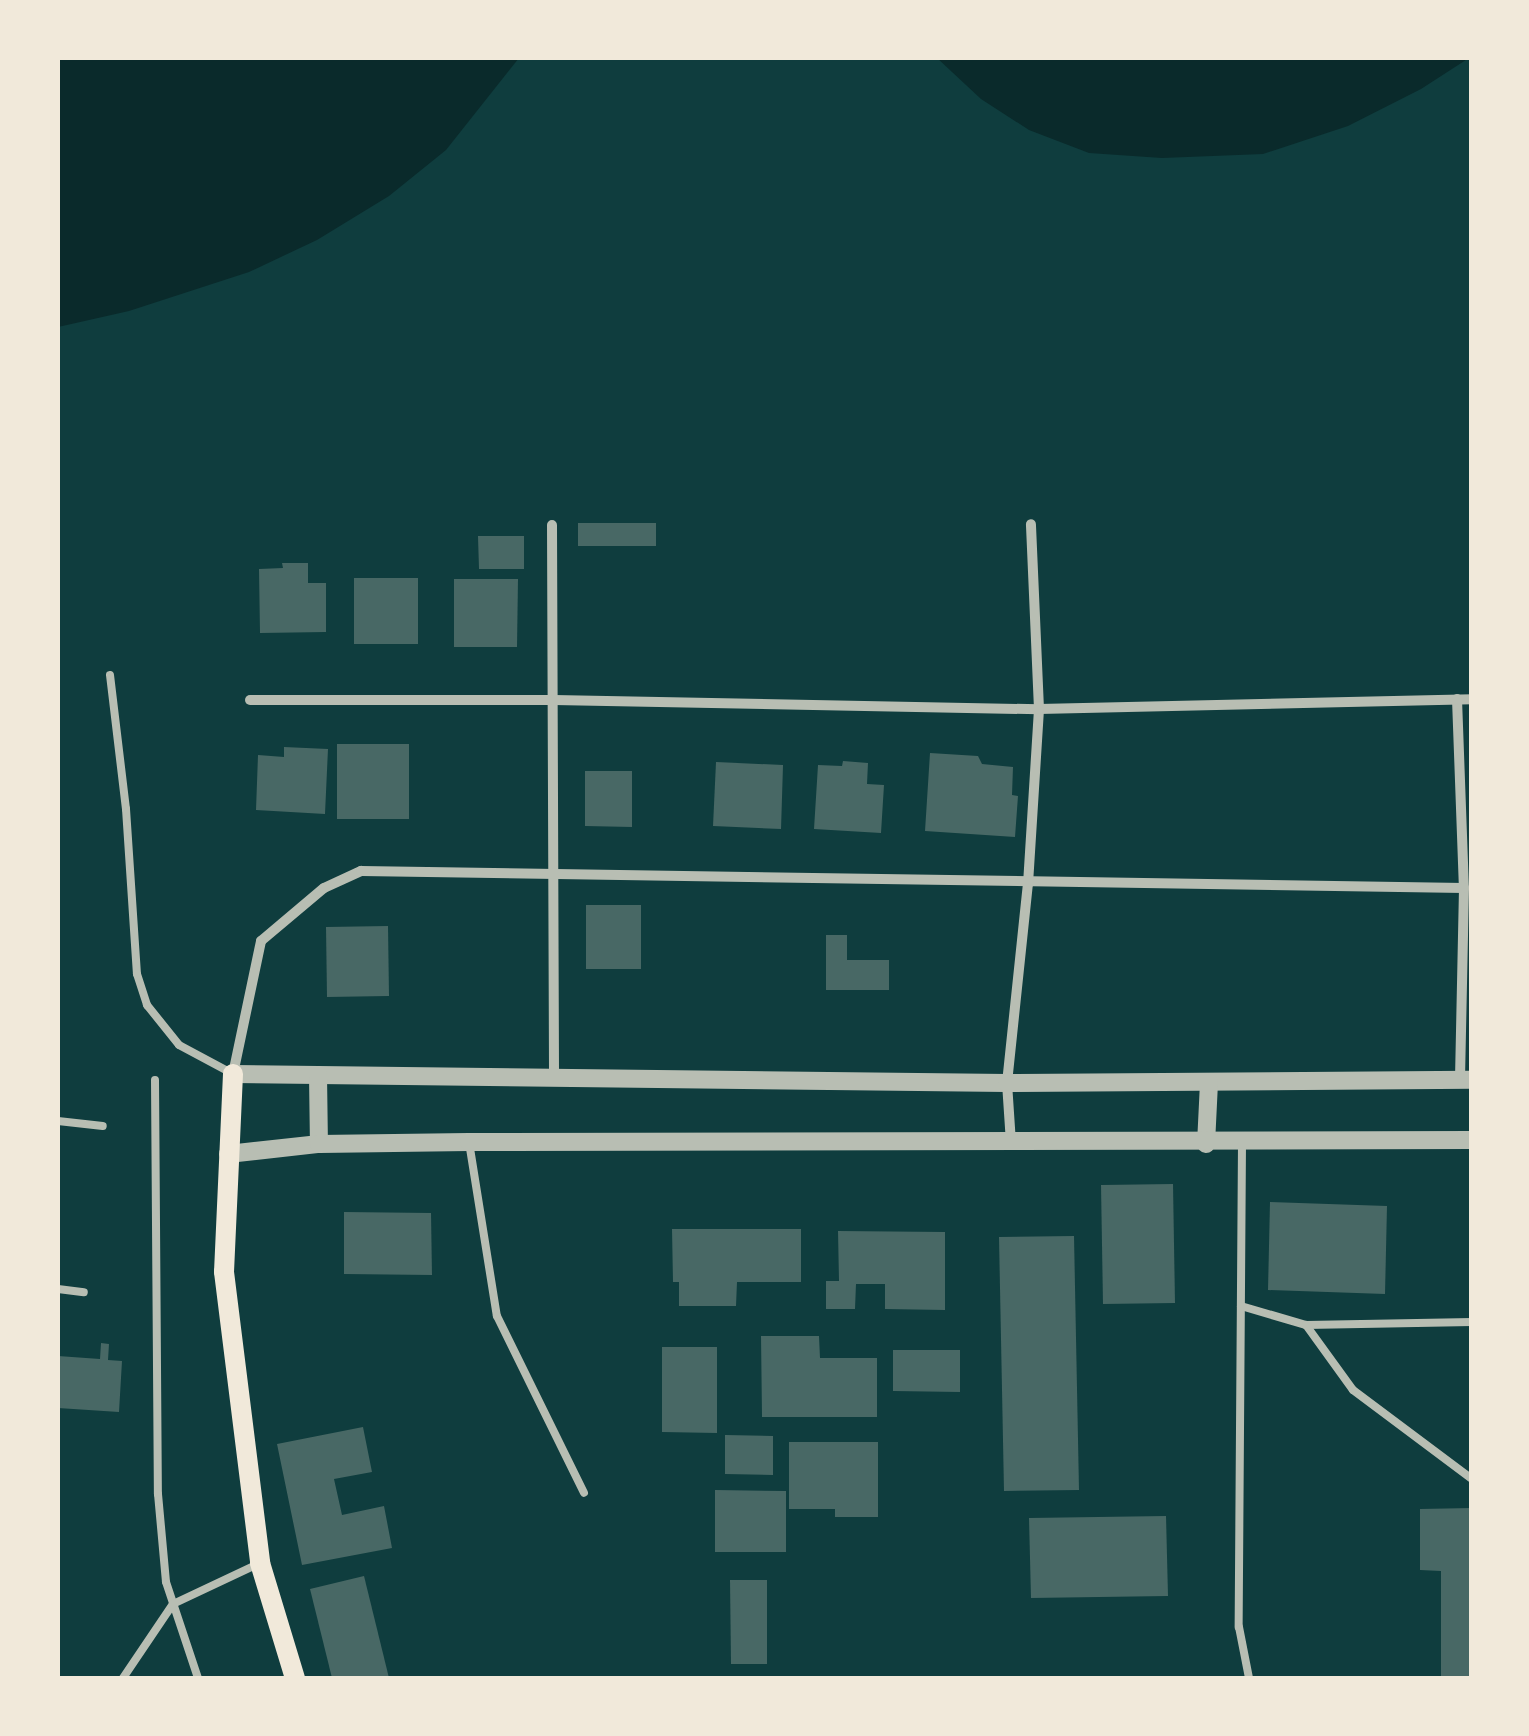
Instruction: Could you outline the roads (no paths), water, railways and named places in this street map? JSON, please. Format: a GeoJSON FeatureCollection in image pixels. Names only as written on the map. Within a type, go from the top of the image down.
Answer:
{"type":"FeatureCollection","features":[{"type":"Feature","properties":{"kind":"main road"},"geometry":{"type":"LineString","coordinates":[[233,1074],[224,1272],[260,1563],[296,1678]]}},
{"type":"Feature","properties":{"kind":"street"},"geometry":{"type":"LineString","coordinates":[[1011,1144],[1007,1083],[1028,884],[1038,710],[1031,524]]}},
{"type":"Feature","properties":{"kind":"street"},"geometry":{"type":"LineString","coordinates":[[552,525],[554,1076]]}},
{"type":"Feature","properties":{"kind":"street"},"geometry":{"type":"LineString","coordinates":[[1457,699],[1464,888],[1466,1080],[1007,1083],[233,1074],[261,941],[324,888],[361,870],[1028,884],[1464,888]]}},
{"type":"Feature","properties":{"kind":"street"},"geometry":{"type":"LineString","coordinates":[[250,700],[554,700],[1038,710],[1472,699]]}},
{"type":"Feature","properties":{"kind":"street"},"geometry":{"type":"LineString","coordinates":[[318,1075],[320,1144]]}},
{"type":"Feature","properties":{"kind":"street"},"geometry":{"type":"LineString","coordinates":[[1206,1144],[1209,1082]]}},
{"type":"Feature","properties":{"kind":"street"},"geometry":{"type":"LineString","coordinates":[[228,1154],[320,1144],[469,1142],[1206,1144],[1472,1140]]}},
{"type":"Feature","properties":{"kind":"lane"},"geometry":{"type":"LineString","coordinates":[[110,675],[142,989],[147,1005],[179,1045],[233,1074]]}},
{"type":"Feature","properties":{"kind":"lane"},"geometry":{"type":"LineString","coordinates":[[154,1080],[158,1494],[166,1582],[198,1678]]}},
{"type":"Feature","properties":{"kind":"lane"},"geometry":{"type":"LineString","coordinates":[[58,1122],[103,1126]]}},
{"type":"Feature","properties":{"kind":"lane"},"geometry":{"type":"LineString","coordinates":[[469,1142],[483,1250],[497,1316],[584,1493]]}},
{"type":"Feature","properties":{"kind":"lane"},"geometry":{"type":"LineString","coordinates":[[1242,1143],[1239,1628],[1249,1678]]}},
{"type":"Feature","properties":{"kind":"lane"},"geometry":{"type":"LineString","coordinates":[[58,1289],[84,1292]]}},
{"type":"Feature","properties":{"kind":"lane"},"geometry":{"type":"LineString","coordinates":[[1241,1306],[1306,1325],[1472,1322]]}},
{"type":"Feature","properties":{"kind":"lane"},"geometry":{"type":"LineString","coordinates":[[1306,1325],[1354,1390],[1472,1480]]}},
{"type":"Feature","properties":{"kind":"lane"},"geometry":{"type":"LineString","coordinates":[[123,1678],[174,1604],[260,1563]]}},
{"type":"Feature","properties":{"kind":"water"},"geometry":{"type":"Polygon","coordinates":[[[58,58],[519,58],[446,150],[389,196],[317,240],[249,272],[129,311],[58,327],[58,58]]]}},
{"type":"Feature","properties":{"kind":"water"},"geometry":{"type":"Polygon","coordinates":[[[937,58],[1469,58],[1421,89],[1348,126],[1263,154],[1162,158],[1089,153],[1029,130],[981,99],[937,58]]]}}]}
